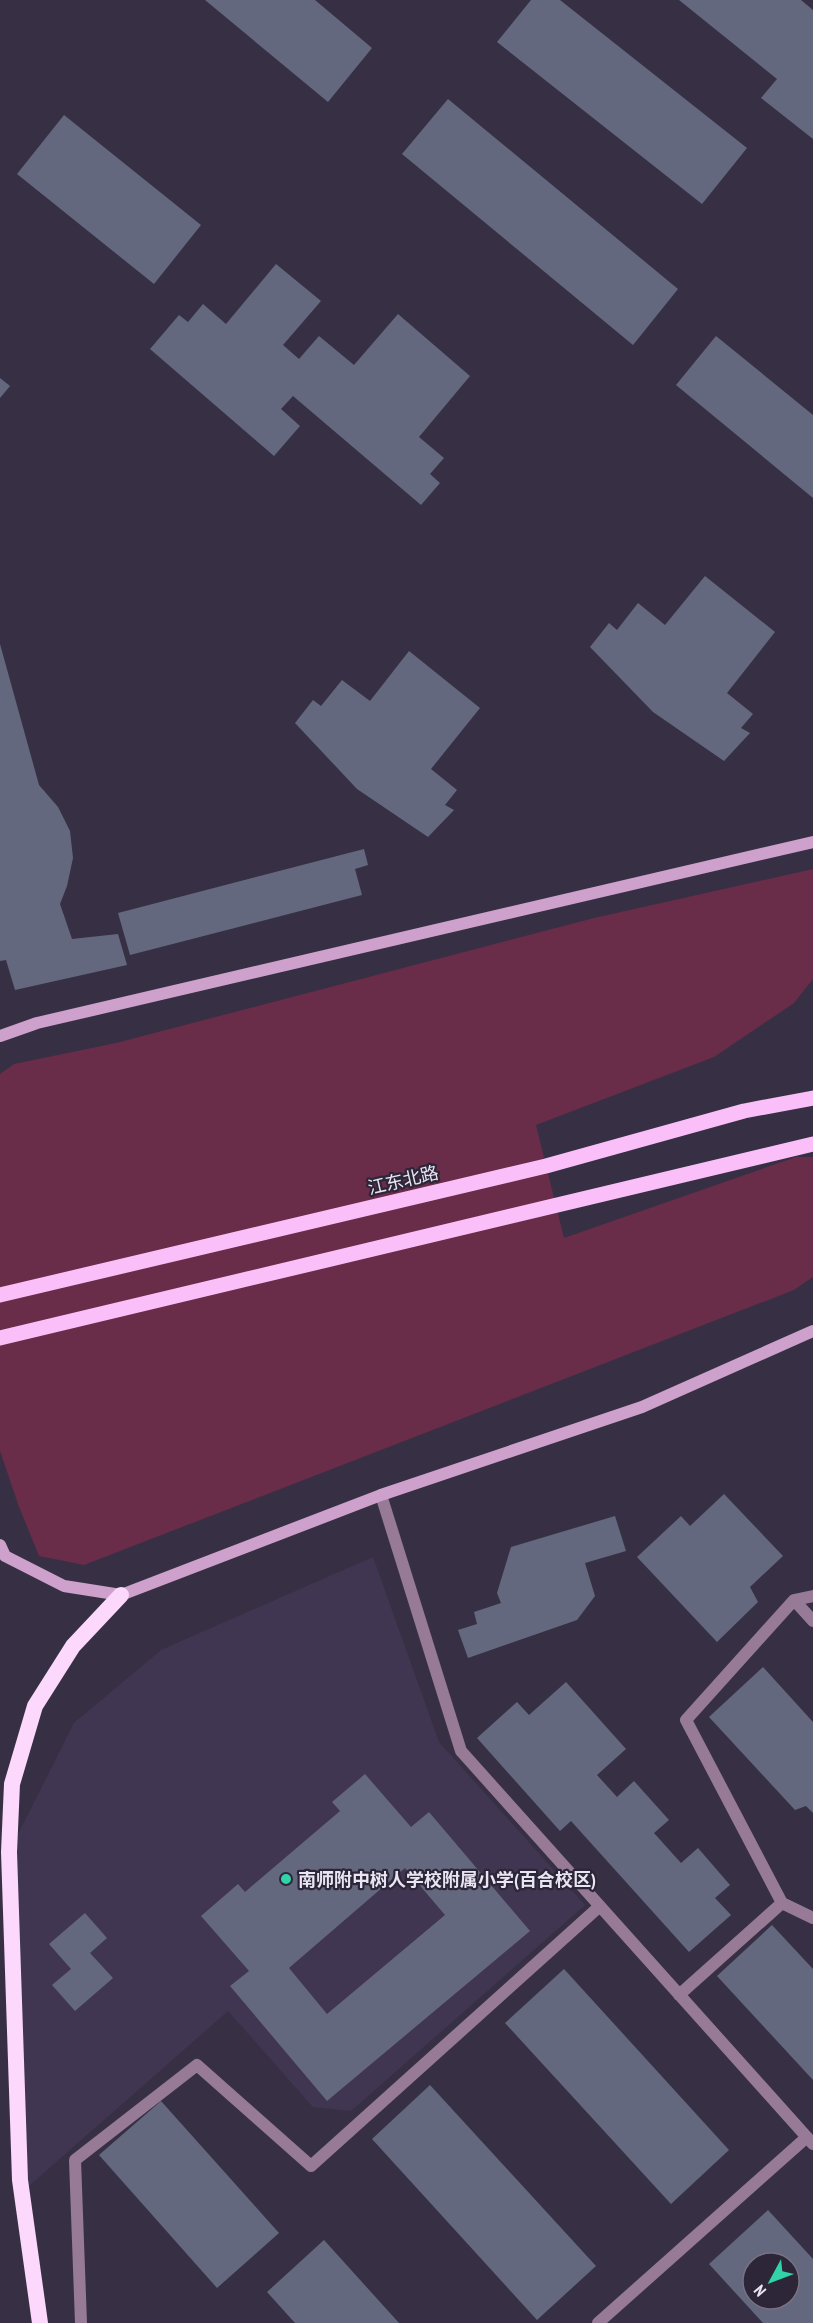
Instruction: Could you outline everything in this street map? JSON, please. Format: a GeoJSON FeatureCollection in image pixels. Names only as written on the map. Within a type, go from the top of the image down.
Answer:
{"type":"FeatureCollection","features":[{"type":"Feature","properties":{"kind":"highway"},"geometry":{"type":"LineString","coordinates":[[40,2323],[20,2180],[9,1852],[12,1784],[35,1707],[73,1646],[121,1595]]}},
{"type":"Feature","properties":{"kind":"main road"},"geometry":{"type":"LineString","coordinates":[[0,1036],[37,1023],[813,842]]}},
{"type":"Feature","properties":{"kind":"main road","name":"江东北路"},"geometry":{"type":"LineString","coordinates":[[0,1295],[546,1166],[744,1111],[813,1098]]}},
{"type":"Feature","properties":{"kind":"main road"},"geometry":{"type":"LineString","coordinates":[[0,1338],[813,1144]]}},
{"type":"Feature","properties":{"kind":"main road"},"geometry":{"type":"LineString","coordinates":[[0,1545],[5,1556],[64,1586],[121,1595],[381,1495],[642,1407],[813,1331]]}},
{"type":"Feature","properties":{"kind":"street"},"geometry":{"type":"LineString","coordinates":[[381,1495],[461,1751],[810,2141],[598,2323]]}},
{"type":"Feature","properties":{"kind":"street"},"geometry":{"type":"LineString","coordinates":[[813,1596],[794,1600],[686,1720],[782,1903],[813,1918]]}},
{"type":"Feature","properties":{"kind":"street"},"geometry":{"type":"LineString","coordinates":[[794,1600],[813,1621]]}},
{"type":"Feature","properties":{"kind":"street"},"geometry":{"type":"LineString","coordinates":[[679,1995],[782,1903]]}},
{"type":"Feature","properties":{"kind":"street"},"geometry":{"type":"LineString","coordinates":[[81,2323],[75,2160],[197,2065],[311,2166],[600,1906]]}},
{"type":"Feature","properties":{"kind":"shaded area"},"geometry":{"type":"Polygon","coordinates":[[[813,869],[813,979],[794,1003],[714,1057],[536,1125],[564,1238],[796,1157],[813,1157],[813,1277],[794,1290],[84,1565],[39,1556],[0,1451],[0,1074],[14,1064],[116,1043],[594,918],[813,869]]]}},
{"type":"Feature","properties":{"kind":"shaded area","name":"南师附中树人学校附属小学(百合校区)"},"geometry":{"type":"Polygon","coordinates":[[[373,1557],[439,1742],[585,1905],[351,2111],[313,2107],[228,2011],[21,2193],[9,1852],[74,1723],[161,1650],[373,1557]]]}},
{"type":"Feature","properties":{"kind":"building"},"geometry":{"type":"Polygon","coordinates":[[[205,0],[315,0],[372,48],[328,102],[205,0]]]}},
{"type":"Feature","properties":{"kind":"building"},"geometry":{"type":"Polygon","coordinates":[[[531,0],[560,0],[747,148],[702,204],[497,42],[531,0]]]}},
{"type":"Feature","properties":{"kind":"building"},"geometry":{"type":"Polygon","coordinates":[[[679,0],[801,0],[813,10],[813,139],[761,98],[777,79],[679,0]]]}},
{"type":"Feature","properties":{"kind":"building"},"geometry":{"type":"Polygon","coordinates":[[[448,99],[678,289],[633,345],[402,154],[448,99]]]}},
{"type":"Feature","properties":{"kind":"building"},"geometry":{"type":"Polygon","coordinates":[[[64,115],[201,225],[154,284],[17,174],[64,115]]]}},
{"type":"Feature","properties":{"kind":"building"},"geometry":{"type":"Polygon","coordinates":[[[276,264],[321,301],[283,345],[299,359],[319,336],[354,365],[398,314],[470,376],[419,437],[444,458],[430,474],[440,483],[421,505],[293,396],[281,409],[300,426],[274,456],[150,349],[179,315],[188,322],[203,304],[226,324],[276,264]]]}},
{"type":"Feature","properties":{"kind":"building"},"geometry":{"type":"Polygon","coordinates":[[[716,336],[813,415],[813,498],[676,385],[716,336]]]}},
{"type":"Feature","properties":{"kind":"building"},"geometry":{"type":"Polygon","coordinates":[[[0,378],[10,386],[0,398],[0,378]]]}},
{"type":"Feature","properties":{"kind":"building"},"geometry":{"type":"Polygon","coordinates":[[[705,576],[775,632],[727,693],[753,714],[741,728],[750,733],[724,761],[653,712],[590,647],[609,623],[617,630],[638,603],[665,625],[705,576]]]}},
{"type":"Feature","properties":{"kind":"building"},"geometry":{"type":"Polygon","coordinates":[[[0,644],[39,785],[58,807],[70,831],[73,858],[67,886],[60,904],[72,939],[118,934],[127,965],[15,990],[6,960],[0,961],[0,644]]]}},
{"type":"Feature","properties":{"kind":"building"},"geometry":{"type":"Polygon","coordinates":[[[409,651],[480,708],[431,769],[457,790],[445,805],[454,810],[428,837],[357,789],[295,723],[313,700],[321,706],[342,680],[370,701],[409,651]]]}},
{"type":"Feature","properties":{"kind":"building"},"geometry":{"type":"Polygon","coordinates":[[[364,849],[368,865],[355,869],[362,895],[130,955],[118,913],[364,849]]]}},
{"type":"Feature","properties":{"kind":"building"},"geometry":{"type":"Polygon","coordinates":[[[724,1494],[783,1556],[750,1587],[758,1602],[717,1642],[637,1557],[681,1516],[690,1526],[724,1494]]]}},
{"type":"Feature","properties":{"kind":"building"},"geometry":{"type":"Polygon","coordinates":[[[615,1516],[626,1551],[585,1563],[595,1596],[577,1620],[468,1658],[458,1630],[477,1624],[474,1612],[501,1603],[497,1593],[511,1547],[615,1516]]]}},
{"type":"Feature","properties":{"kind":"building"},"geometry":{"type":"Polygon","coordinates":[[[763,1667],[813,1722],[813,1813],[806,1806],[795,1810],[709,1717],[763,1667]]]}},
{"type":"Feature","properties":{"kind":"building"},"geometry":{"type":"Polygon","coordinates":[[[566,1682],[626,1749],[597,1775],[617,1797],[634,1781],[669,1820],[654,1833],[681,1863],[698,1848],[730,1885],[715,1898],[731,1915],[689,1952],[571,1821],[560,1831],[477,1738],[517,1702],[529,1715],[566,1682]]]}},
{"type":"Feature","properties":{"kind":"building"},"geometry":{"type":"Polygon","coordinates":[[[365,1774],[411,1827],[429,1812],[530,1931],[327,2101],[230,1986],[249,1971],[201,1916],[238,1884],[245,1892],[340,1811],[332,1802],[365,1774]],[[405,1868],[289,1968],[327,2014],[445,1915],[405,1868]]]}},
{"type":"Feature","properties":{"kind":"building"},"geometry":{"type":"Polygon","coordinates":[[[85,1913],[107,1938],[90,1953],[113,1978],[75,2011],[52,1985],[71,1969],[49,1944],[85,1913]]]}},
{"type":"Feature","properties":{"kind":"building"},"geometry":{"type":"Polygon","coordinates":[[[772,1925],[813,1969],[813,2080],[717,1976],[772,1925]]]}},
{"type":"Feature","properties":{"kind":"building"},"geometry":{"type":"Polygon","coordinates":[[[564,1969],[729,2150],[671,2204],[505,2023],[564,1969]]]}},
{"type":"Feature","properties":{"kind":"building"},"geometry":{"type":"Polygon","coordinates":[[[430,2085],[596,2266],[537,2320],[372,2139],[430,2085]]]}},
{"type":"Feature","properties":{"kind":"building"},"geometry":{"type":"Polygon","coordinates":[[[161,2101],[279,2233],[217,2288],[99,2155],[161,2101]]]}},
{"type":"Feature","properties":{"kind":"building"},"geometry":{"type":"Polygon","coordinates":[[[768,2210],[813,2259],[813,2323],[763,2323],[752,2311],[801,2311],[801,2251],[741,2251],[741,2299],[709,2264],[768,2210]]]}},
{"type":"Feature","properties":{"kind":"building"},"geometry":{"type":"Polygon","coordinates":[[[324,2240],[399,2323],[295,2323],[267,2292],[324,2240]]]}},
{"type":"Feature","properties":{"kind":"place","name":"南师附中树人学校附属小学(百合校区)"},"geometry":{"type":"Point","coordinates":[286,1879]}}]}
